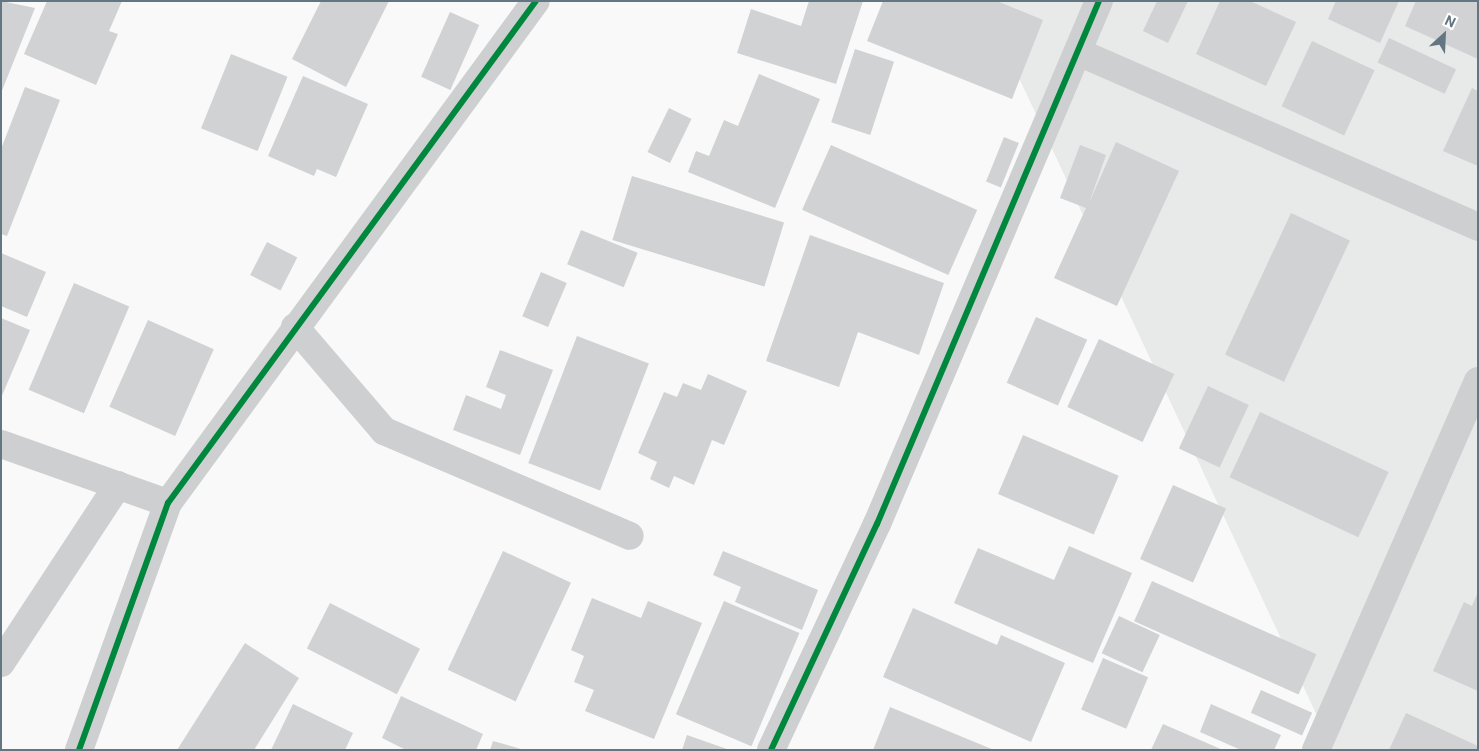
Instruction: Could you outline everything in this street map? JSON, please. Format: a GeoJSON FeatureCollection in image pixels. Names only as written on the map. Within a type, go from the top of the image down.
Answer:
{"type":"FeatureCollection","features":[{"type":"Feature","properties":{"kind":"street"},"geometry":{"type":"LineString","coordinates":[[79,750],[168,503],[295,327],[536,1]]}},
{"type":"Feature","properties":{"kind":"street"},"geometry":{"type":"LineString","coordinates":[[771,750],[877,524],[1099,1]]}},
{"type":"Feature","properties":{"kind":"street"},"geometry":{"type":"LineString","coordinates":[[1078,52],[1478,227]]}},
{"type":"Feature","properties":{"kind":"street"},"geometry":{"type":"LineString","coordinates":[[295,327],[384,431],[630,536]]}},
{"type":"Feature","properties":{"kind":"street"},"geometry":{"type":"LineString","coordinates":[[1316,750],[1478,381]]}},
{"type":"Feature","properties":{"kind":"street"},"geometry":{"type":"LineString","coordinates":[[1,444],[168,503]]}},
{"type":"Feature","properties":{"kind":"street"},"geometry":{"type":"LineString","coordinates":[[1,663],[118,485]]}},
{"type":"Feature","properties":{"kind":"shaded area"},"geometry":{"type":"Polygon","coordinates":[[[983,1],[1478,1],[1478,750],[1333,750],[983,1]]]}},
{"type":"Feature","properties":{"kind":"building"},"geometry":{"type":"Polygon","coordinates":[[[1,1],[35,8],[1,93],[1,1]]]}},
{"type":"Feature","properties":{"kind":"building"},"geometry":{"type":"Polygon","coordinates":[[[47,1],[122,1],[109,31],[118,34],[96,85],[24,54],[47,1]]]}},
{"type":"Feature","properties":{"kind":"building"},"geometry":{"type":"Polygon","coordinates":[[[321,1],[389,1],[346,87],[292,59],[321,1]]]}},
{"type":"Feature","properties":{"kind":"building"},"geometry":{"type":"Polygon","coordinates":[[[809,1],[863,1],[836,84],[737,53],[751,9],[801,26],[809,1]]]}},
{"type":"Feature","properties":{"kind":"building"},"geometry":{"type":"Polygon","coordinates":[[[883,1],[997,1],[1043,20],[1012,99],[867,41],[883,1]]]}},
{"type":"Feature","properties":{"kind":"building"},"geometry":{"type":"Polygon","coordinates":[[[1157,1],[1188,1],[1168,43],[1143,31],[1157,1]]]}},
{"type":"Feature","properties":{"kind":"building"},"geometry":{"type":"Polygon","coordinates":[[[1220,1],[1250,1],[1296,22],[1266,86],[1196,54],[1220,1]]]}},
{"type":"Feature","properties":{"kind":"building"},"geometry":{"type":"Polygon","coordinates":[[[1336,1],[1399,1],[1380,43],[1328,19],[1336,1]]]}},
{"type":"Feature","properties":{"kind":"building"},"geometry":{"type":"Polygon","coordinates":[[[1416,1],[1478,1],[1478,59],[1405,26],[1416,1]]]}},
{"type":"Feature","properties":{"kind":"building"},"geometry":{"type":"Polygon","coordinates":[[[450,12],[479,25],[450,90],[421,77],[450,12]]]}},
{"type":"Feature","properties":{"kind":"building"},"geometry":{"type":"Polygon","coordinates":[[[1389,38],[1456,69],[1445,94],[1378,62],[1389,38]]]}},
{"type":"Feature","properties":{"kind":"building"},"geometry":{"type":"Polygon","coordinates":[[[1312,41],[1375,70],[1344,135],[1282,106],[1312,41]]]}},
{"type":"Feature","properties":{"kind":"building"},"geometry":{"type":"Polygon","coordinates":[[[855,49],[894,62],[870,135],[831,122],[855,49]]]}},
{"type":"Feature","properties":{"kind":"building"},"geometry":{"type":"Polygon","coordinates":[[[231,54],[288,77],[258,151],[201,128],[231,54]]]}},
{"type":"Feature","properties":{"kind":"building"},"geometry":{"type":"Polygon","coordinates":[[[759,74],[820,99],[775,208],[688,172],[696,151],[709,156],[724,120],[738,126],[759,74]]]}},
{"type":"Feature","properties":{"kind":"building"},"geometry":{"type":"Polygon","coordinates":[[[303,76],[368,104],[336,177],[317,169],[314,176],[268,156],[303,76]]]}},
{"type":"Feature","properties":{"kind":"building"},"geometry":{"type":"Polygon","coordinates":[[[25,87],[60,100],[7,236],[1,234],[1,149],[25,87]]]}},
{"type":"Feature","properties":{"kind":"building"},"geometry":{"type":"Polygon","coordinates":[[[1472,88],[1478,91],[1478,166],[1443,151],[1472,88]]]}},
{"type":"Feature","properties":{"kind":"building"},"geometry":{"type":"Polygon","coordinates":[[[669,108],[691,119],[670,163],[648,152],[669,108]]]}},
{"type":"Feature","properties":{"kind":"building"},"geometry":{"type":"Polygon","coordinates":[[[1004,137],[1019,143],[1001,187],[986,182],[1004,137]]]}},
{"type":"Feature","properties":{"kind":"building"},"geometry":{"type":"Polygon","coordinates":[[[1116,142],[1179,171],[1117,306],[1054,278],[1086,208],[1060,198],[1080,145],[1106,155],[1089,203],[1116,142]]]}},
{"type":"Feature","properties":{"kind":"building"},"geometry":{"type":"Polygon","coordinates":[[[831,145],[977,210],[948,275],[802,210],[831,145]]]}},
{"type":"Feature","properties":{"kind":"building"},"geometry":{"type":"Polygon","coordinates":[[[632,176],[784,222],[764,287],[612,240],[632,176]]]}},
{"type":"Feature","properties":{"kind":"building"},"geometry":{"type":"Polygon","coordinates":[[[1291,213],[1350,240],[1284,382],[1225,354],[1291,213]]]}},
{"type":"Feature","properties":{"kind":"building"},"geometry":{"type":"Polygon","coordinates":[[[581,230],[638,253],[624,287],[567,264],[581,230]]]}},
{"type":"Feature","properties":{"kind":"building"},"geometry":{"type":"Polygon","coordinates":[[[810,235],[944,283],[919,355],[858,332],[839,387],[766,361],[810,235]]]}},
{"type":"Feature","properties":{"kind":"building"},"geometry":{"type":"Polygon","coordinates":[[[267,242],[297,257],[280,290],[250,275],[267,242]]]}},
{"type":"Feature","properties":{"kind":"building"},"geometry":{"type":"Polygon","coordinates":[[[1,253],[46,272],[27,317],[1,306],[1,253]]]}},
{"type":"Feature","properties":{"kind":"building"},"geometry":{"type":"Polygon","coordinates":[[[541,272],[567,283],[548,327],[522,316],[541,272]]]}},
{"type":"Feature","properties":{"kind":"building"},"geometry":{"type":"Polygon","coordinates":[[[74,283],[129,306],[84,413],[29,390],[74,283]]]}},
{"type":"Feature","properties":{"kind":"building"},"geometry":{"type":"Polygon","coordinates":[[[1036,317],[1087,340],[1058,406],[1007,383],[1036,317]]]}},
{"type":"Feature","properties":{"kind":"building"},"geometry":{"type":"Polygon","coordinates":[[[1,318],[30,330],[1,398],[1,318]]]}},
{"type":"Feature","properties":{"kind":"building"},"geometry":{"type":"Polygon","coordinates":[[[148,320],[214,349],[175,436],[109,407],[148,320]]]}},
{"type":"Feature","properties":{"kind":"building"},"geometry":{"type":"Polygon","coordinates":[[[577,336],[649,364],[600,491],[528,463],[577,336]]]}},
{"type":"Feature","properties":{"kind":"building"},"geometry":{"type":"Polygon","coordinates":[[[1099,339],[1174,374],[1143,442],[1067,407],[1099,339]]]}},
{"type":"Feature","properties":{"kind":"building"},"geometry":{"type":"Polygon","coordinates":[[[500,350],[553,370],[520,455],[453,430],[466,395],[501,409],[506,395],[486,387],[500,350]]]}},
{"type":"Feature","properties":{"kind":"building"},"geometry":{"type":"Polygon","coordinates":[[[708,374],[747,391],[724,445],[712,440],[694,485],[674,476],[669,488],[650,479],[657,462],[638,453],[664,392],[677,397],[683,383],[701,390],[708,374]]]}},
{"type":"Feature","properties":{"kind":"building"},"geometry":{"type":"Polygon","coordinates":[[[1208,386],[1249,405],[1220,468],[1179,449],[1208,386]]]}},
{"type":"Feature","properties":{"kind":"building"},"geometry":{"type":"Polygon","coordinates":[[[1260,412],[1389,472],[1358,537],[1230,477],[1260,412]]]}},
{"type":"Feature","properties":{"kind":"building"},"geometry":{"type":"Polygon","coordinates":[[[1023,435],[1119,476],[1094,535],[998,494],[1023,435]]]}},
{"type":"Feature","properties":{"kind":"building"},"geometry":{"type":"Polygon","coordinates":[[[1173,485],[1226,509],[1193,583],[1140,559],[1173,485]]]}},
{"type":"Feature","properties":{"kind":"building"},"geometry":{"type":"Polygon","coordinates":[[[1069,546],[1132,573],[1093,663],[954,603],[978,548],[1054,580],[1069,546]]]}},
{"type":"Feature","properties":{"kind":"building"},"geometry":{"type":"Polygon","coordinates":[[[503,551],[571,583],[516,701],[448,670],[503,551]]]}},
{"type":"Feature","properties":{"kind":"building"},"geometry":{"type":"Polygon","coordinates":[[[723,551],[818,590],[802,630],[735,602],[741,587],[713,575],[723,551]]]}},
{"type":"Feature","properties":{"kind":"building"},"geometry":{"type":"Polygon","coordinates":[[[1152,581],[1316,654],[1299,694],[1134,621],[1152,581]]]}},
{"type":"Feature","properties":{"kind":"building"},"geometry":{"type":"Polygon","coordinates":[[[1478,592],[1478,691],[1433,671],[1464,602],[1472,606],[1478,592]]]}},
{"type":"Feature","properties":{"kind":"building"},"geometry":{"type":"Polygon","coordinates":[[[592,598],[641,618],[648,601],[702,623],[654,739],[585,711],[594,690],[574,682],[584,656],[571,650],[592,598]]]}},
{"type":"Feature","properties":{"kind":"building"},"geometry":{"type":"Polygon","coordinates":[[[724,601],[799,633],[751,746],[676,714],[724,601]]]}},
{"type":"Feature","properties":{"kind":"building"},"geometry":{"type":"Polygon","coordinates":[[[330,603],[420,649],[397,694],[307,648],[330,603]]]}},
{"type":"Feature","properties":{"kind":"building"},"geometry":{"type":"Polygon","coordinates":[[[913,608],[997,645],[1001,635],[1065,663],[1031,742],[883,677],[913,608]]]}},
{"type":"Feature","properties":{"kind":"building"},"geometry":{"type":"Polygon","coordinates":[[[1119,616],[1160,635],[1142,672],[1102,653],[1119,616]]]}},
{"type":"Feature","properties":{"kind":"building"},"geometry":{"type":"Polygon","coordinates":[[[245,643],[299,678],[254,750],[177,750],[245,643]]]}},
{"type":"Feature","properties":{"kind":"building"},"geometry":{"type":"Polygon","coordinates":[[[1103,658],[1148,677],[1126,729],[1081,710],[1103,658]]]}},
{"type":"Feature","properties":{"kind":"building"},"geometry":{"type":"Polygon","coordinates":[[[1261,690],[1312,713],[1302,736],[1251,713],[1261,690]]]}},
{"type":"Feature","properties":{"kind":"building"},"geometry":{"type":"Polygon","coordinates":[[[401,696],[483,734],[476,750],[406,750],[382,738],[401,696]]]}},
{"type":"Feature","properties":{"kind":"building"},"geometry":{"type":"Polygon","coordinates":[[[293,704],[353,733],[345,750],[271,750],[293,704]]]}},
{"type":"Feature","properties":{"kind":"building"},"geometry":{"type":"Polygon","coordinates":[[[1211,704],[1281,735],[1274,750],[1241,750],[1200,732],[1211,704]]]}},
{"type":"Feature","properties":{"kind":"building"},"geometry":{"type":"Polygon","coordinates":[[[890,707],[994,750],[873,750],[890,707]]]}},
{"type":"Feature","properties":{"kind":"building"},"geometry":{"type":"Polygon","coordinates":[[[1406,713],[1478,746],[1478,750],[1389,750],[1406,713]]]}},
{"type":"Feature","properties":{"kind":"building"},"geometry":{"type":"Polygon","coordinates":[[[1163,724],[1223,750],[1151,750],[1163,724]]]}},
{"type":"Feature","properties":{"kind":"building"},"geometry":{"type":"Polygon","coordinates":[[[687,735],[727,749],[727,750],[682,750],[687,735]]]}},
{"type":"Feature","properties":{"kind":"building"},"geometry":{"type":"Polygon","coordinates":[[[493,741],[521,749],[521,750],[490,750],[493,741]]]}},
{"type":"Feature","properties":{"kind":"cycle path"},"geometry":{"type":"LineString","coordinates":[[79,750],[168,503],[536,1]]}},
{"type":"Feature","properties":{"kind":"cycle path"},"geometry":{"type":"LineString","coordinates":[[771,750],[877,524],[1099,1]]}}]}
